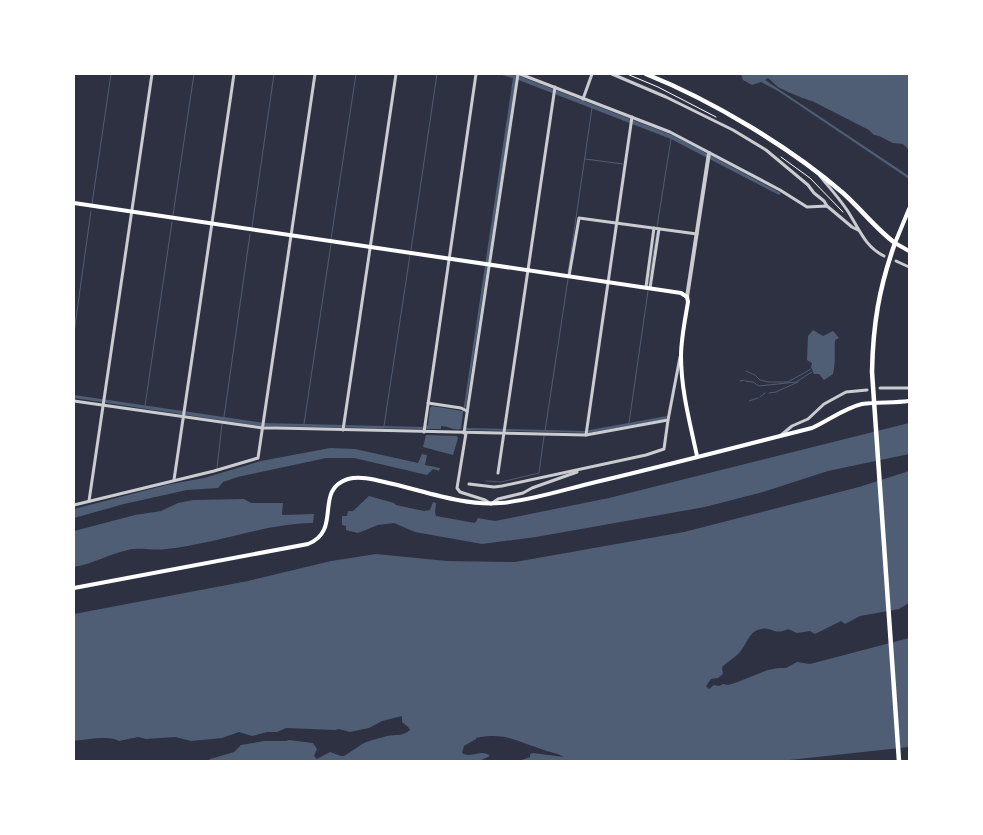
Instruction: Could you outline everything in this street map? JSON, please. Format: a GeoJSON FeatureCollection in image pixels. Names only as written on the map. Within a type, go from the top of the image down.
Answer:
{"type":"FeatureCollection","features":[{"type":"Feature","properties":{"kind":"main road"},"geometry":{"type":"LineString","coordinates":[[646,74],[715,107],[818,173],[844,194],[880,232],[909,251]]}},
{"type":"Feature","properties":{"kind":"main road"},"geometry":{"type":"LineString","coordinates":[[74,203],[680,292],[687,297],[688,302],[681,354],[684,396],[697,456]]}},
{"type":"Feature","properties":{"kind":"main road"},"geometry":{"type":"LineString","coordinates":[[899,761],[873,403],[873,335],[880,291],[895,243],[909,209]]}},
{"type":"Feature","properties":{"kind":"main road"},"geometry":{"type":"LineString","coordinates":[[74,588],[316,541],[325,531],[328,500],[334,488],[350,478],[374,480],[458,500],[491,504],[513,502],[812,428],[849,408],[873,403],[909,401]]}},
{"type":"Feature","properties":{"kind":"street"},"geometry":{"type":"LineString","coordinates":[[89,501],[152,74]]}},
{"type":"Feature","properties":{"kind":"street"},"geometry":{"type":"LineString","coordinates":[[174,480],[234,74]]}},
{"type":"Feature","properties":{"kind":"street"},"geometry":{"type":"LineString","coordinates":[[74,505],[214,471],[258,458],[315,74]]}},
{"type":"Feature","properties":{"kind":"street"},"geometry":{"type":"LineString","coordinates":[[343,428],[396,74]]}},
{"type":"Feature","properties":{"kind":"street"},"geometry":{"type":"LineString","coordinates":[[424,429],[476,74]]}},
{"type":"Feature","properties":{"kind":"street"},"geometry":{"type":"LineString","coordinates":[[586,469],[532,488],[524,493],[498,499],[491,504],[485,500],[460,492],[457,488],[465,433],[465,410],[490,264],[519,74],[555,90],[583,98],[670,132],[709,155],[780,190],[807,206],[827,206]]}},
{"type":"Feature","properties":{"kind":"street"},"geometry":{"type":"LineString","coordinates":[[583,98],[592,74]]}},
{"type":"Feature","properties":{"kind":"street"},"geometry":{"type":"LineString","coordinates":[[612,74],[666,97],[733,130],[759,146],[808,185],[827,206],[858,230]]}},
{"type":"Feature","properties":{"kind":"street"},"geometry":{"type":"LineString","coordinates":[[498,472],[555,90]]}},
{"type":"Feature","properties":{"kind":"street"},"geometry":{"type":"LineString","coordinates":[[586,433],[632,118]]}},
{"type":"Feature","properties":{"kind":"street"},"geometry":{"type":"LineString","coordinates":[[687,297],[709,155]]}},
{"type":"Feature","properties":{"kind":"street"},"geometry":{"type":"LineString","coordinates":[[818,173],[848,211],[866,242],[875,251],[884,256]]}},
{"type":"Feature","properties":{"kind":"street"},"geometry":{"type":"LineString","coordinates":[[570,276],[579,218],[697,234]]}},
{"type":"Feature","properties":{"kind":"street"},"geometry":{"type":"LineString","coordinates":[[648,287],[657,228]]}},
{"type":"Feature","properties":{"kind":"street"},"geometry":{"type":"LineString","coordinates":[[896,261],[909,267]]}},
{"type":"Feature","properties":{"kind":"street"},"geometry":{"type":"LineString","coordinates":[[469,484],[502,486],[586,469],[664,449],[676,369],[681,354]]}},
{"type":"Feature","properties":{"kind":"street"},"geometry":{"type":"LineString","coordinates":[[880,388],[909,388]]}},
{"type":"Feature","properties":{"kind":"street"},"geometry":{"type":"LineString","coordinates":[[779,436],[792,426],[808,419],[824,404],[846,392],[867,390]]}},
{"type":"Feature","properties":{"kind":"street"},"geometry":{"type":"LineString","coordinates":[[74,401],[104,402],[263,425],[424,429],[465,433],[586,433],[668,420]]}},
{"type":"Feature","properties":{"kind":"street"},"geometry":{"type":"LineString","coordinates":[[428,403],[465,410]]}},
{"type":"Feature","properties":{"kind":"water"},"geometry":{"type":"Polygon","coordinates":[[[498,74],[514,74],[672,135],[781,193],[779,195],[671,139],[516,79],[461,429],[441,426],[441,429],[260,426],[74,398],[74,395],[264,423],[422,427],[428,425],[430,408],[432,406],[462,411],[513,78],[498,74]]]}},
{"type":"Feature","properties":{"kind":"water"},"geometry":{"type":"Polygon","coordinates":[[[741,74],[909,74],[909,150],[903,144],[893,143],[874,135],[869,130],[812,101],[777,86],[768,78],[765,80],[909,176],[909,179],[778,91],[761,82],[752,85],[743,80],[741,74]]]}},
{"type":"Feature","properties":{"kind":"water"},"geometry":{"type":"Polygon","coordinates":[[[813,330],[823,336],[833,331],[839,338],[835,340],[833,374],[824,380],[819,374],[814,374],[811,367],[812,363],[807,360],[808,336],[813,330]]]}},
{"type":"Feature","properties":{"kind":"water"},"geometry":{"type":"Polygon","coordinates":[[[667,416],[666,419],[588,433],[466,430],[466,428],[584,431],[667,416]]]}},
{"type":"Feature","properties":{"kind":"water"},"geometry":{"type":"Polygon","coordinates":[[[909,423],[909,454],[828,471],[763,492],[705,507],[536,537],[482,544],[415,532],[394,523],[378,525],[358,533],[346,530],[346,526],[342,525],[342,516],[347,516],[348,511],[353,511],[369,496],[396,505],[424,511],[430,510],[433,502],[436,503],[436,516],[475,523],[478,518],[495,521],[609,498],[909,423]]]}},
{"type":"Feature","properties":{"kind":"water"},"geometry":{"type":"Polygon","coordinates":[[[426,435],[457,436],[453,455],[423,447],[426,435]]]}},
{"type":"Feature","properties":{"kind":"water"},"geometry":{"type":"Polygon","coordinates":[[[330,448],[355,449],[418,463],[422,454],[427,455],[425,465],[440,468],[439,471],[433,469],[427,475],[354,458],[326,458],[238,477],[223,482],[218,488],[187,490],[124,504],[74,518],[74,509],[166,485],[204,478],[261,461],[330,448]]]}},
{"type":"Feature","properties":{"kind":"water"},"geometry":{"type":"Polygon","coordinates":[[[909,471],[909,603],[899,609],[860,616],[845,624],[841,621],[815,634],[810,631],[797,633],[788,629],[779,632],[765,628],[757,630],[751,635],[738,654],[722,667],[723,674],[718,678],[711,679],[706,686],[709,689],[714,685],[728,685],[768,670],[786,668],[797,662],[810,664],[909,638],[909,747],[780,761],[519,761],[530,757],[530,754],[533,753],[564,757],[510,738],[486,736],[476,738],[464,746],[462,753],[469,755],[484,753],[490,756],[479,761],[208,761],[234,752],[241,745],[264,741],[289,740],[313,743],[317,749],[314,756],[317,759],[330,752],[344,756],[366,742],[410,730],[402,722],[402,716],[382,721],[369,728],[350,732],[339,729],[286,728],[277,732],[267,732],[252,736],[239,732],[222,738],[191,741],[175,737],[146,739],[138,737],[119,741],[103,738],[74,741],[74,614],[248,581],[331,561],[376,554],[447,561],[515,562],[684,532],[859,487],[909,471]]]}},
{"type":"Feature","properties":{"kind":"water"},"geometry":{"type":"Polygon","coordinates":[[[244,499],[251,503],[283,503],[282,515],[314,514],[313,523],[258,530],[185,546],[128,550],[74,567],[74,531],[135,515],[161,511],[178,503],[193,500],[244,499]]]}},
{"type":"Feature","properties":{"kind":"waterway"},"geometry":{"type":"LineString","coordinates":[[92,204],[111,74]]}},
{"type":"Feature","properties":{"kind":"waterway"},"geometry":{"type":"LineString","coordinates":[[173,215],[194,74]]}},
{"type":"Feature","properties":{"kind":"waterway"},"geometry":{"type":"LineString","coordinates":[[252,227],[274,74]]}},
{"type":"Feature","properties":{"kind":"waterway"},"geometry":{"type":"LineString","coordinates":[[331,239],[356,74]]}},
{"type":"Feature","properties":{"kind":"waterway"},"geometry":{"type":"LineString","coordinates":[[411,250],[437,74]]}},
{"type":"Feature","properties":{"kind":"waterway"},"geometry":{"type":"LineString","coordinates":[[568,273],[592,108]]}},
{"type":"Feature","properties":{"kind":"waterway"},"geometry":{"type":"LineString","coordinates":[[657,227],[671,139]]}},
{"type":"Feature","properties":{"kind":"waterway"},"geometry":{"type":"LineString","coordinates":[[585,159],[623,164]]}},
{"type":"Feature","properties":{"kind":"waterway"},"geometry":{"type":"LineString","coordinates":[[74,333],[91,211]]}},
{"type":"Feature","properties":{"kind":"waterway"},"geometry":{"type":"LineString","coordinates":[[145,406],[172,222]]}},
{"type":"Feature","properties":{"kind":"waterway"},"geometry":{"type":"LineString","coordinates":[[648,285],[657,231]]}},
{"type":"Feature","properties":{"kind":"waterway"},"geometry":{"type":"LineString","coordinates":[[224,417],[250,234]]}},
{"type":"Feature","properties":{"kind":"waterway"},"geometry":{"type":"LineString","coordinates":[[304,424],[331,244]]}},
{"type":"Feature","properties":{"kind":"waterway"},"geometry":{"type":"LineString","coordinates":[[384,426],[410,255]]}},
{"type":"Feature","properties":{"kind":"waterway"},"geometry":{"type":"LineString","coordinates":[[545,431],[568,279]]}},
{"type":"Feature","properties":{"kind":"waterway"},"geometry":{"type":"LineString","coordinates":[[629,423],[648,291]]}},
{"type":"Feature","properties":{"kind":"waterway"},"geometry":{"type":"LineString","coordinates":[[746,371],[755,375],[760,380],[788,382],[811,369]]}},
{"type":"Feature","properties":{"kind":"waterway"},"geometry":{"type":"LineString","coordinates":[[745,381],[753,382],[759,386],[796,382],[812,372]]}},
{"type":"Feature","properties":{"kind":"waterway"},"geometry":{"type":"LineString","coordinates":[[740,381],[744,380]]}},
{"type":"Feature","properties":{"kind":"waterway"},"geometry":{"type":"LineString","coordinates":[[769,393],[776,392],[798,382]]}},
{"type":"Feature","properties":{"kind":"waterway"},"geometry":{"type":"LineString","coordinates":[[760,397],[765,393]]}},
{"type":"Feature","properties":{"kind":"waterway"},"geometry":{"type":"LineString","coordinates":[[749,401],[758,398]]}},
{"type":"Feature","properties":{"kind":"waterway"},"geometry":{"type":"LineString","coordinates":[[217,468],[222,424]]}},
{"type":"Feature","properties":{"kind":"waterway"},"geometry":{"type":"LineString","coordinates":[[486,481],[501,482],[539,473],[544,436]]}}]}
